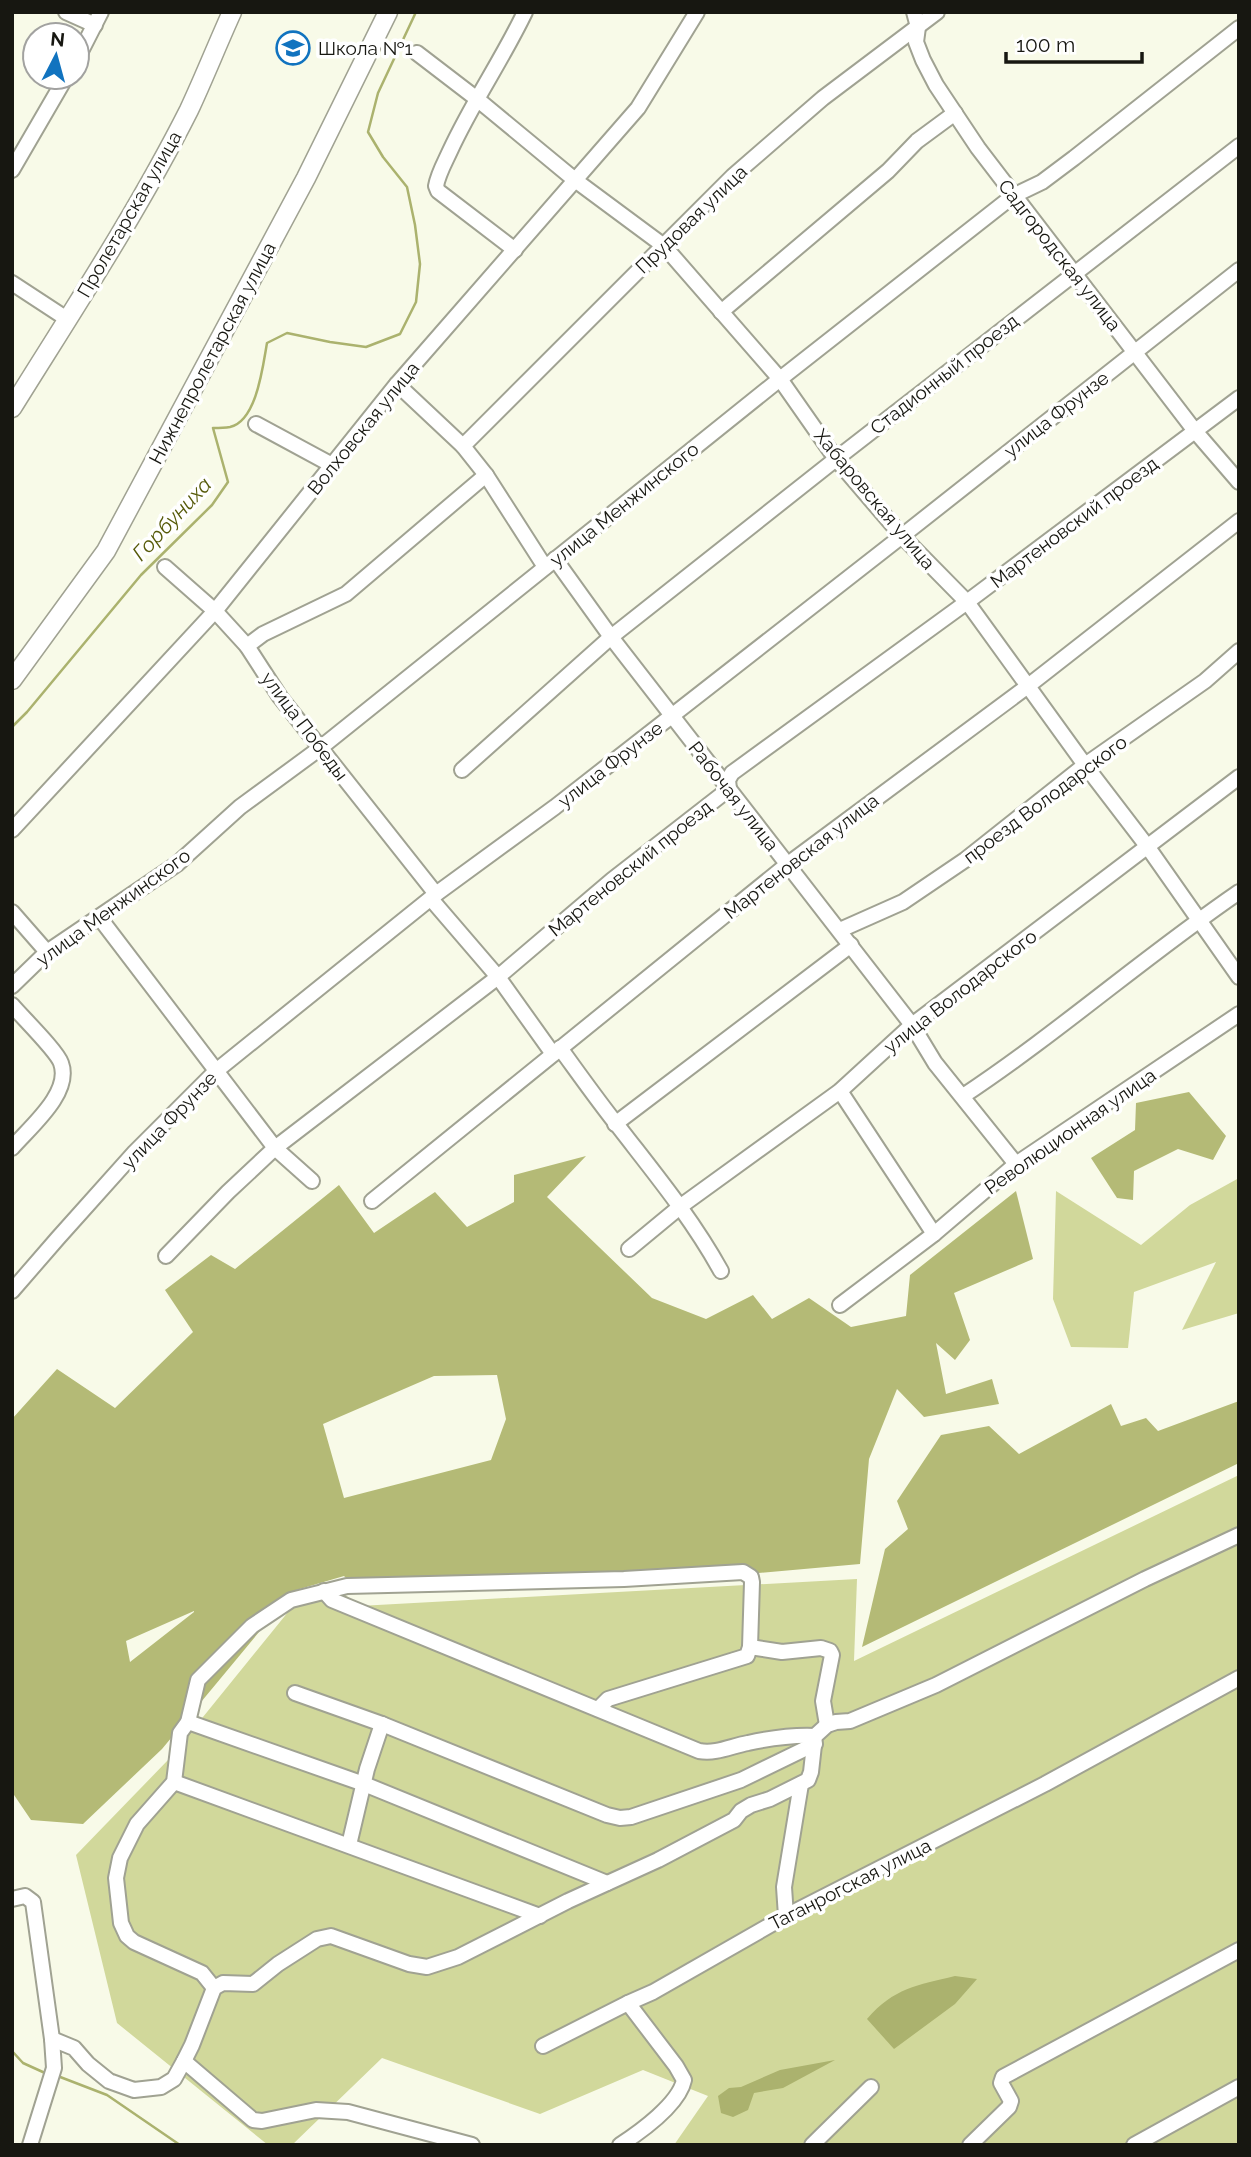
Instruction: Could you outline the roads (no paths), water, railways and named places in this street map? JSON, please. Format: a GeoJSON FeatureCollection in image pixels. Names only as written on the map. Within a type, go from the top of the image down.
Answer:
{"type":"FeatureCollection","features":[{"type":"Feature","properties":{"kind":"main road","name":"Пролетарская улица"},"geometry":{"type":"LineString","coordinates":[[12,408],[124,229],[190,108],[232,12]]}},
{"type":"Feature","properties":{"kind":"main road","name":"Нижнепролетарская улица"},"geometry":{"type":"LineString","coordinates":[[12,680],[106,551],[306,178],[388,12]]}},
{"type":"Feature","properties":{"kind":"street"},"geometry":{"type":"LineString","coordinates":[[66,12],[98,19]]}},
{"type":"Feature","properties":{"kind":"street"},"geometry":{"type":"LineString","coordinates":[[515,250],[438,191],[436,186],[454,144],[524,12]]}},
{"type":"Feature","properties":{"kind":"street","name":"Волховская улица"},"geometry":{"type":"LineString","coordinates":[[12,830],[215,611],[397,384],[638,108],[697,12]]}},
{"type":"Feature","properties":{"kind":"street","name":"Прудовая улица"},"geometry":{"type":"LineString","coordinates":[[463,446],[743,167],[916,20],[937,12]]}},
{"type":"Feature","properties":{"kind":"street","name":"Садгородская улица"},"geometry":{"type":"LineString","coordinates":[[916,20],[916,42],[923,60],[955,114],[1013,196],[1195,431],[1239,482]]}},
{"type":"Feature","properties":{"kind":"street","name":"улица Менжинского"},"geometry":{"type":"LineString","coordinates":[[12,986],[47,952],[177,864],[240,807],[319,749],[1013,196],[1042,182],[1239,28]]}},
{"type":"Feature","properties":{"kind":"street","name":"Хабаровская улица"},"geometry":{"type":"LineString","coordinates":[[417,54],[477,99],[575,180],[664,246],[780,379],[836,459],[902,536],[967,602],[1147,846],[1239,977]]}},
{"type":"Feature","properties":{"kind":"street"},"geometry":{"type":"LineString","coordinates":[[12,170],[58,91]]}},
{"type":"Feature","properties":{"kind":"street"},"geometry":{"type":"LineString","coordinates":[[721,312],[888,171],[918,141],[955,114]]}},
{"type":"Feature","properties":{"kind":"street","name":"Стадионный проезд"},"geometry":{"type":"LineString","coordinates":[[462,770],[611,638],[836,459],[1239,146]]}},
{"type":"Feature","properties":{"kind":"street","name":"улица Фрунзе"},"geometry":{"type":"LineString","coordinates":[[12,1292],[127,1162],[216,1071],[433,897],[555,807],[1239,270]]}},
{"type":"Feature","properties":{"kind":"street"},"geometry":{"type":"LineString","coordinates":[[12,283],[67,319]]}},
{"type":"Feature","properties":{"kind":"street","name":"Рабочая улица"},"geometry":{"type":"LineString","coordinates":[[397,384],[463,446],[550,563],[840,930],[912,1025],[934,1063],[1016,1164]]}},
{"type":"Feature","properties":{"kind":"street","name":"Мартеновский проезд"},"geometry":{"type":"LineString","coordinates":[[166,1256],[228,1192],[275,1149],[498,977],[612,880],[729,789],[728,780],[732,773],[967,602],[1239,398]]}},
{"type":"Feature","properties":{"kind":"street"},"geometry":{"type":"LineString","coordinates":[[256,424],[332,465]]}},
{"type":"Feature","properties":{"kind":"street"},"geometry":{"type":"LineString","coordinates":[[247,646],[263,634],[345,594],[486,475]]}},
{"type":"Feature","properties":{"kind":"street","name":"Мартеновская улица"},"geometry":{"type":"LineString","coordinates":[[372,1201],[788,864],[1028,685],[1239,521]]}},
{"type":"Feature","properties":{"kind":"street","name":"улица Победы"},"geometry":{"type":"LineString","coordinates":[[165,566],[215,611],[247,646],[279,697],[433,897],[681,1206],[721,1271]]}},
{"type":"Feature","properties":{"kind":"street","name":"проезд Володарского"},"geometry":{"type":"LineString","coordinates":[[840,930],[903,902],[965,860],[1085,765],[1205,681],[1239,651]]}},
{"type":"Feature","properties":{"kind":"street","name":"улица Володарского"},"geometry":{"type":"LineString","coordinates":[[629,1248],[681,1206],[840,1091],[912,1025],[1239,777]]}},
{"type":"Feature","properties":{"kind":"street"},"geometry":{"type":"LineString","coordinates":[[963,1096],[1003,1070],[1239,892]]}},
{"type":"Feature","properties":{"kind":"street"},"geometry":{"type":"LineString","coordinates":[[12,912],[47,952]]}},
{"type":"Feature","properties":{"kind":"street"},"geometry":{"type":"LineString","coordinates":[[99,917],[275,1149],[312,1181]]}},
{"type":"Feature","properties":{"kind":"street"},"geometry":{"type":"LineString","coordinates":[[615,1124],[851,946]]}},
{"type":"Feature","properties":{"kind":"street"},"geometry":{"type":"LineString","coordinates":[[12,1005],[61,1061],[64,1074],[58,1095],[12,1148]]}},
{"type":"Feature","properties":{"kind":"street","name":"Революционная улица"},"geometry":{"type":"LineString","coordinates":[[840,1305],[934,1234],[1016,1164],[1239,1014]]}},
{"type":"Feature","properties":{"kind":"street"},"geometry":{"type":"LineString","coordinates":[[840,1091],[934,1234]]}},
{"type":"Feature","properties":{"kind":"street"},"geometry":{"type":"LineString","coordinates":[[295,1693],[382,1724],[607,1815],[631,1817],[741,1780],[815,1740],[827,1725],[850,1721],[936,1685],[1239,1535]]}},
{"type":"Feature","properties":{"kind":"street"},"geometry":{"type":"LineString","coordinates":[[214,1988],[202,1973],[134,1942],[127,1936],[121,1923],[116,1878],[120,1857],[137,1824],[174,1782],[180,1733],[188,1722],[198,1680],[252,1626],[292,1600],[347,1586],[743,1573],[751,1577],[750,1647],[747,1656],[738,1661],[608,1699],[598,1709]]}},
{"type":"Feature","properties":{"kind":"street"},"geometry":{"type":"LineString","coordinates":[[324,1591],[332,1600],[699,1751],[716,1752],[746,1743],[793,1735],[815,1740]]}},
{"type":"Feature","properties":{"kind":"street"},"geometry":{"type":"LineString","coordinates":[[750,1647],[782,1652],[821,1648],[830,1651],[832,1655],[823,1701],[827,1725]]}},
{"type":"Feature","properties":{"kind":"street","name":"Таганрогская улица"},"geometry":{"type":"LineString","coordinates":[[542,2046],[653,1992],[786,1916],[1045,1784],[1239,1678]]}},
{"type":"Feature","properties":{"kind":"street"},"geometry":{"type":"LineString","coordinates":[[188,1722],[363,1784],[607,1883]]}},
{"type":"Feature","properties":{"kind":"street"},"geometry":{"type":"LineString","coordinates":[[349,1845],[363,1784],[382,1724]]}},
{"type":"Feature","properties":{"kind":"street"},"geometry":{"type":"LineString","coordinates":[[52,2039],[74,2048],[109,2081],[134,2090],[161,2087],[174,2080],[192,2045],[214,1988],[223,1983],[253,1984],[317,1939],[331,1936],[409,1964],[428,1967],[458,1957],[658,1860],[734,1820],[741,1811],[751,1805],[761,1803],[808,1780],[815,1740]]}},
{"type":"Feature","properties":{"kind":"street"},"geometry":{"type":"LineString","coordinates":[[174,1782],[540,1916]]}},
{"type":"Feature","properties":{"kind":"street"},"geometry":{"type":"LineString","coordinates":[[786,1916],[785,1888],[801,1784]]}},
{"type":"Feature","properties":{"kind":"street"},"geometry":{"type":"LineString","coordinates":[[12,1899],[25,1896],[33,1902],[52,2039],[54,2068],[30,2145]]}},
{"type":"Feature","properties":{"kind":"street"},"geometry":{"type":"LineString","coordinates":[[970,2145],[1009,2107],[1011,2101],[1001,2083],[1003,2077],[1239,1950]]}},
{"type":"Feature","properties":{"kind":"street"},"geometry":{"type":"LineString","coordinates":[[620,2145],[672,2101],[682,2089],[684,2080],[628,2003]]}},
{"type":"Feature","properties":{"kind":"street"},"geometry":{"type":"LineString","coordinates":[[184,2061],[253,2120],[262,2121],[316,2110],[348,2112],[472,2145]]}},
{"type":"Feature","properties":{"kind":"street"},"geometry":{"type":"LineString","coordinates":[[813,2145],[871,2087]]}},
{"type":"Feature","properties":{"kind":"street"},"geometry":{"type":"LineString","coordinates":[[1134,2145],[1239,2087]]}},
{"type":"Feature","properties":{"kind":"waterway","name":"Горбуниха"},"geometry":{"type":"LineString","coordinates":[[12,727],[141,575],[212,505],[228,482],[213,428],[230,427],[239,423],[247,414],[261,378],[267,343],[287,333],[366,347],[400,334],[416,302],[420,264],[415,225],[407,187],[383,157],[368,132],[378,93],[416,12]]}},
{"type":"Feature","properties":{"kind":"waterway","name":"Горбуниха"},"geometry":{"type":"LineString","coordinates":[[12,2051],[23,2063],[45,2073]]}},
{"type":"Feature","properties":{"kind":"waterway","name":"Горбуниха"},"geometry":{"type":"LineString","coordinates":[[55,2075],[107,2095],[180,2145]]}},
{"type":"Feature","properties":{"kind":"place","name":"Школа №1"},"geometry":{"type":"Point","coordinates":[293,48]}}]}
